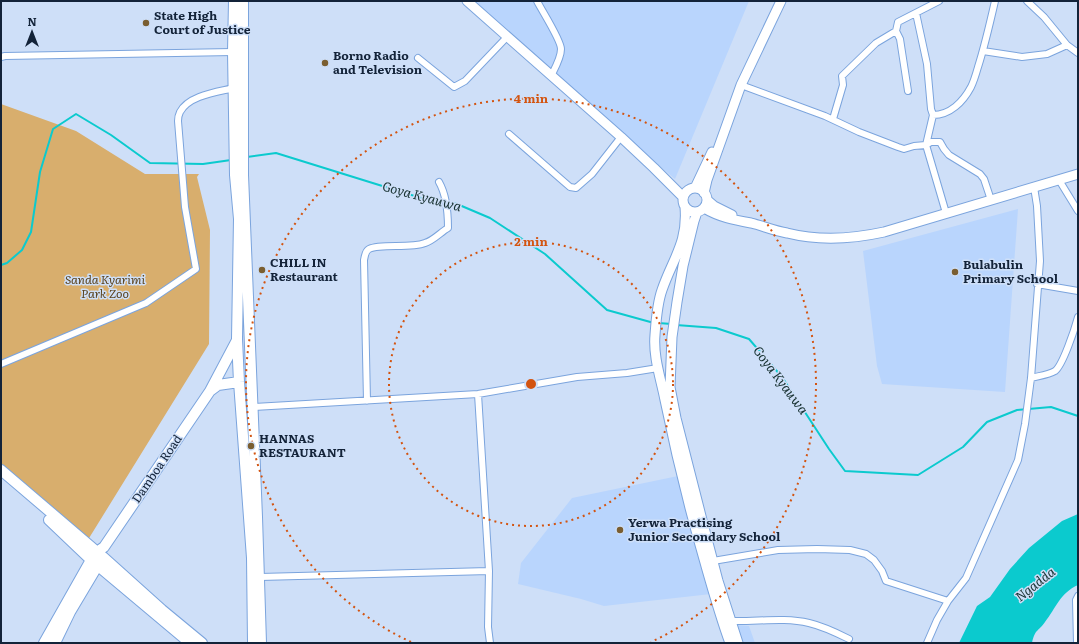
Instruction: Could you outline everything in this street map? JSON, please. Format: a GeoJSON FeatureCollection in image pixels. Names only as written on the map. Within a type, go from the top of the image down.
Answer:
{"type":"FeatureCollection","features":[{"type":"Feature","properties":{"kind":"main road"},"geometry":{"type":"LineString","coordinates":[[234,1],[234,88],[238,115]]}},
{"type":"Feature","properties":{"kind":"main road"},"geometry":{"type":"LineString","coordinates":[[243,1],[238,115],[238,339],[239,382],[252,558],[253,643]]}},
{"type":"Feature","properties":{"kind":"main road"},"geometry":{"type":"LineString","coordinates":[[467,1],[654,168],[689,192],[700,189],[703,203],[714,214],[729,219],[788,234],[844,239],[884,232],[1078,174]]}},
{"type":"Feature","properties":{"kind":"main road"},"geometry":{"type":"LineString","coordinates":[[738,643],[713,561],[676,418],[670,387],[672,337],[683,266],[694,221],[703,203],[707,180],[741,85],[782,1]]}},
{"type":"Feature","properties":{"kind":"main road"},"geometry":{"type":"LineString","coordinates":[[722,135],[683,202],[685,207],[686,224],[684,238],[660,297],[654,336],[656,360],[684,488],[730,643]]}},
{"type":"Feature","properties":{"kind":"main road"},"geometry":{"type":"LineString","coordinates":[[239,175],[260,577],[261,643]]}},
{"type":"Feature","properties":{"kind":"main road"},"geometry":{"type":"LineString","coordinates":[[685,207],[690,212],[703,203]]}},
{"type":"Feature","properties":{"kind":"main road","name":"Damboa Road"},"geometry":{"type":"LineString","coordinates":[[44,643],[99,556],[210,391],[238,339]]}},
{"type":"Feature","properties":{"kind":"main road"},"geometry":{"type":"LineString","coordinates":[[210,391],[218,385],[239,382]]}},
{"type":"Feature","properties":{"kind":"main road"},"geometry":{"type":"LineString","coordinates":[[1,470],[99,556],[202,643]]}},
{"type":"Feature","properties":{"kind":"main road"},"geometry":{"type":"LineString","coordinates":[[1,478],[49,520],[99,556],[190,643]]}},
{"type":"Feature","properties":{"kind":"main road","name":"Damboa Road"},"geometry":{"type":"LineString","coordinates":[[55,643],[99,556]]}},
{"type":"Feature","properties":{"kind":"street"},"geometry":{"type":"LineString","coordinates":[[537,1],[558,40],[561,49],[556,66],[551,76]]}},
{"type":"Feature","properties":{"kind":"street"},"geometry":{"type":"LineString","coordinates":[[908,91],[900,39],[896,31],[898,22],[906,16],[916,13],[939,1]]}},
{"type":"Feature","properties":{"kind":"street"},"geometry":{"type":"LineString","coordinates":[[932,115],[938,115],[949,111],[960,103],[972,86],[983,51],[995,1]]}},
{"type":"Feature","properties":{"kind":"street"},"geometry":{"type":"LineString","coordinates":[[1027,1],[1067,45],[1078,53]]}},
{"type":"Feature","properties":{"kind":"street"},"geometry":{"type":"LineString","coordinates":[[916,13],[927,64],[932,115],[926,145],[946,213]]}},
{"type":"Feature","properties":{"kind":"street"},"geometry":{"type":"LineString","coordinates":[[833,119],[843,85],[842,76],[876,43],[896,31]]}},
{"type":"Feature","properties":{"kind":"street"},"geometry":{"type":"LineString","coordinates":[[418,58],[454,87],[465,81],[508,37]]}},
{"type":"Feature","properties":{"kind":"street"},"geometry":{"type":"LineString","coordinates":[[983,51],[1022,57],[1047,54],[1067,45]]}},
{"type":"Feature","properties":{"kind":"street"},"geometry":{"type":"LineString","coordinates":[[1,57],[233,52]]}},
{"type":"Feature","properties":{"kind":"street"},"geometry":{"type":"LineString","coordinates":[[741,85],[833,119],[859,132],[904,149],[926,145],[931,142],[940,142],[949,155],[980,174],[984,179],[991,200]]}},
{"type":"Feature","properties":{"kind":"street"},"geometry":{"type":"LineString","coordinates":[[1,364],[146,303],[196,269],[185,207],[178,121],[180,111],[189,103],[203,95],[234,88]]}},
{"type":"Feature","properties":{"kind":"street"},"geometry":{"type":"LineString","coordinates":[[509,134],[574,189],[592,174],[621,137]]}},
{"type":"Feature","properties":{"kind":"street"},"geometry":{"type":"LineString","coordinates":[[1059,180],[1078,211]]}},
{"type":"Feature","properties":{"kind":"street"},"geometry":{"type":"LineString","coordinates":[[367,401],[364,260],[367,251],[370,248],[410,246],[425,243],[448,228],[448,215],[443,190],[439,182]]}},
{"type":"Feature","properties":{"kind":"street"},"geometry":{"type":"LineString","coordinates":[[926,643],[948,601],[966,578],[1018,460],[1025,424],[1031,378],[1040,254],[1037,206],[1034,187]]}},
{"type":"Feature","properties":{"kind":"street"},"geometry":{"type":"LineString","coordinates":[[1037,284],[1078,291]]}},
{"type":"Feature","properties":{"kind":"street"},"geometry":{"type":"LineString","coordinates":[[1031,378],[1048,374],[1056,370],[1067,349],[1078,316]]}},
{"type":"Feature","properties":{"kind":"street"},"geometry":{"type":"LineString","coordinates":[[252,407],[478,394],[577,377],[627,373],[658,368]]}},
{"type":"Feature","properties":{"kind":"street"},"geometry":{"type":"LineString","coordinates":[[478,394],[489,571],[488,627],[490,643]]}},
{"type":"Feature","properties":{"kind":"street"},"geometry":{"type":"LineString","coordinates":[[713,561],[778,550],[850,550],[866,554],[874,560],[882,571],[886,581],[948,601]]}},
{"type":"Feature","properties":{"kind":"street"},"geometry":{"type":"LineString","coordinates":[[260,577],[489,571]]}},
{"type":"Feature","properties":{"kind":"street"},"geometry":{"type":"LineString","coordinates":[[1076,643],[1076,600],[1078,596]]}},
{"type":"Feature","properties":{"kind":"street"},"geometry":{"type":"LineString","coordinates":[[731,621],[801,621],[810,623],[849,639]]}},
{"type":"Feature","properties":{"kind":"shaded area"},"geometry":{"type":"Polygon","coordinates":[[[474,1],[749,1],[675,179],[558,79],[474,1]]]}},
{"type":"Feature","properties":{"kind":"shaded area"},"geometry":{"type":"Polygon","coordinates":[[[1018,209],[1005,392],[882,384],[877,366],[863,251],[1018,209]]]}},
{"type":"Feature","properties":{"kind":"shaded area","name":"Yerwa Practising Junior Secondary School"},"geometry":{"type":"Polygon","coordinates":[[[678,476],[711,594],[604,606],[518,584],[521,563],[572,498],[678,476]]]}},
{"type":"Feature","properties":{"kind":"shaded area"},"geometry":{"type":"Polygon","coordinates":[[[737,625],[749,626],[755,643],[743,643],[737,625]]]}},
{"type":"Feature","properties":{"kind":"green space","name":"Sanda Kyarimi Park Zoo"},"geometry":{"type":"Polygon","coordinates":[[[1,104],[76,131],[145,174],[199,174],[197,177],[210,230],[209,344],[86,543],[1,466],[1,104]]]}},
{"type":"Feature","properties":{"kind":"water","name":"Ngadda"},"geometry":{"type":"Polygon","coordinates":[[[1078,514],[1078,585],[1067,592],[1059,601],[1036,633],[1032,643],[959,643],[977,606],[990,597],[1010,569],[1029,548],[1062,521],[1078,514]]]}},
{"type":"Feature","properties":{"kind":"waterway","name":"Goya Kyauwa"},"geometry":{"type":"LineString","coordinates":[[1,265],[7,263],[22,250],[31,232],[40,172],[53,129],[76,114],[111,135],[150,163],[203,164],[231,160]]}},
{"type":"Feature","properties":{"kind":"waterway","name":"Goya Kyauwa"},"geometry":{"type":"LineString","coordinates":[[247,157],[276,153],[421,198],[457,204],[490,218],[545,254],[607,310],[654,323]]}},
{"type":"Feature","properties":{"kind":"waterway","name":"Goya Kyauwa"},"geometry":{"type":"LineString","coordinates":[[658,323],[672,324]]}},
{"type":"Feature","properties":{"kind":"waterway","name":"Goya Kyauwa"},"geometry":{"type":"LineString","coordinates":[[676,325],[716,328],[749,339],[782,377],[845,471],[918,475],[963,447],[987,422],[1017,410],[1051,407],[1078,416]]}},
{"type":"Feature","properties":{"kind":"place","name":"State High Court of Justice"},"geometry":{"type":"Point","coordinates":[146,23]}},
{"type":"Feature","properties":{"kind":"place","name":"Borno Radio and Television"},"geometry":{"type":"Point","coordinates":[325,63]}},
{"type":"Feature","properties":{"kind":"place","name":"CHILL IN Restaurant"},"geometry":{"type":"Point","coordinates":[262,270]}},
{"type":"Feature","properties":{"kind":"place","name":"Bulabulin Primary School"},"geometry":{"type":"Point","coordinates":[955,272]}},
{"type":"Feature","properties":{"kind":"place","name":"HANNAS RESTAURANT"},"geometry":{"type":"Point","coordinates":[251,446]}},
{"type":"Feature","properties":{"kind":"place","name":"Yerwa Practising Junior Secondary School"},"geometry":{"type":"Point","coordinates":[620,530]}}]}
